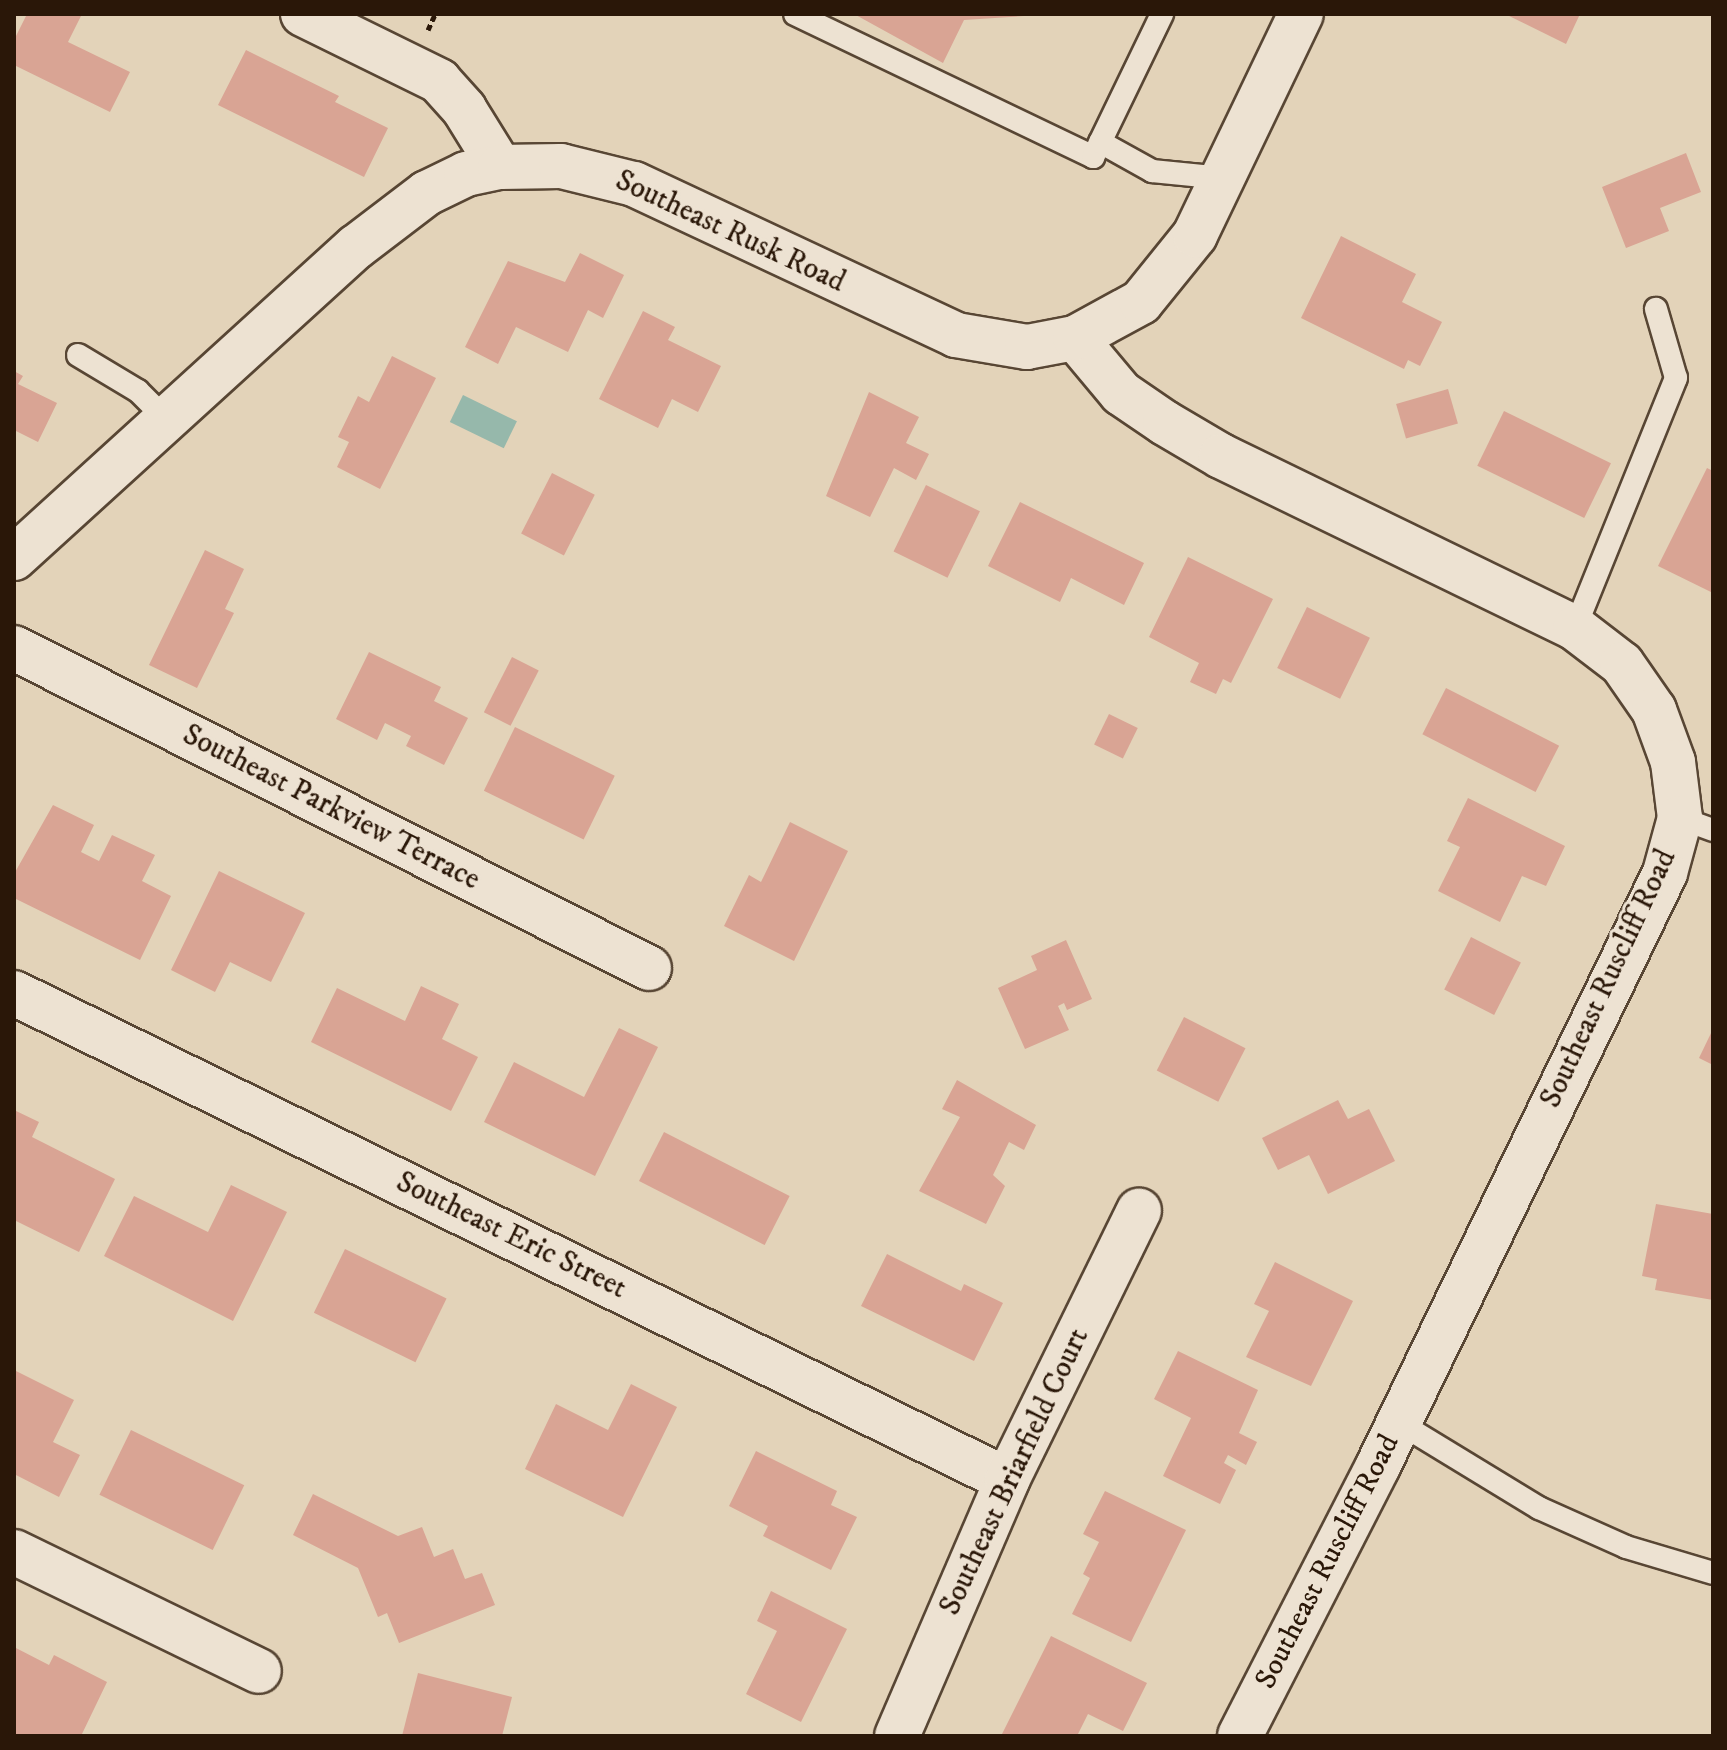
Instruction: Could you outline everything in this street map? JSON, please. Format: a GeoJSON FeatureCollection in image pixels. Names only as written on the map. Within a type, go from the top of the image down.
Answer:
{"type":"FeatureCollection","features":[{"type":"Feature","properties":{"kind":"street"},"geometry":{"type":"LineString","coordinates":[[303,14],[439,81],[464,109],[500,167]]}},
{"type":"Feature","properties":{"kind":"street","name":"Southeast Rusk Road"},"geometry":{"type":"LineString","coordinates":[[14,558],[356,247],[415,202],[466,174],[500,167],[561,166],[634,184],[956,335],[1027,347],[1075,338],[1126,314],[1161,282],[1195,235],[1301,14]]}},
{"type":"Feature","properties":{"kind":"street","name":"Southeast Ruscliff Road"},"geometry":{"type":"LineString","coordinates":[[1075,338],[1121,393],[1187,436],[1575,628],[1622,664],[1654,710],[1696,824],[1665,873],[1398,1422],[1240,1736]]}},
{"type":"Feature","properties":{"kind":"street","name":"Southeast Parkview Terrace"},"geometry":{"type":"LineString","coordinates":[[14,648],[649,968]]}},
{"type":"Feature","properties":{"kind":"street","name":"Southeast Eric Street"},"geometry":{"type":"LineString","coordinates":[[14,993],[1007,1480]]}},
{"type":"Feature","properties":{"kind":"street","name":"Southeast Briarfield Court"},"geometry":{"type":"LineString","coordinates":[[897,1736],[1007,1480],[1139,1211]]}},
{"type":"Feature","properties":{"kind":"street"},"geometry":{"type":"LineString","coordinates":[[14,1552],[259,1671]]}},
{"type":"Feature","properties":{"kind":"lane"},"geometry":{"type":"LineString","coordinates":[[795,14],[1093,157],[1162,14]]}},
{"type":"Feature","properties":{"kind":"lane"},"geometry":{"type":"LineString","coordinates":[[1100,142],[1152,171],[1223,178]]}},
{"type":"Feature","properties":{"kind":"lane"},"geometry":{"type":"LineString","coordinates":[[1575,628],[1676,378],[1656,309]]}},
{"type":"Feature","properties":{"kind":"lane"},"geometry":{"type":"LineString","coordinates":[[78,355],[138,391],[166,419]]}},
{"type":"Feature","properties":{"kind":"lane"},"geometry":{"type":"LineString","coordinates":[[1398,1422],[1539,1508],[1626,1547],[1713,1573]]}},
{"type":"Feature","properties":{"kind":"shaded area"},"geometry":{"type":"Polygon","coordinates":[[[463,395],[517,421],[504,448],[450,422],[463,395]]]}},
{"type":"Feature","properties":{"kind":"building"},"geometry":{"type":"Polygon","coordinates":[[[27,14],[82,14],[68,42],[130,72],[110,112],[14,65],[14,40],[27,14]]]}},
{"type":"Feature","properties":{"kind":"building"},"geometry":{"type":"Polygon","coordinates":[[[854,14],[1024,16],[964,20],[943,63],[854,14]]]}},
{"type":"Feature","properties":{"kind":"building"},"geometry":{"type":"Polygon","coordinates":[[[1505,14],[1580,14],[1566,44],[1505,14]]]}},
{"type":"Feature","properties":{"kind":"building"},"geometry":{"type":"Polygon","coordinates":[[[246,50],[339,96],[335,102],[388,128],[364,177],[218,105],[246,50]]]}},
{"type":"Feature","properties":{"kind":"building"},"geometry":{"type":"Polygon","coordinates":[[[1686,153],[1701,192],[1660,208],[1669,231],[1626,248],[1602,187],[1686,153]]]}},
{"type":"Feature","properties":{"kind":"building"},"geometry":{"type":"Polygon","coordinates":[[[1341,236],[1416,274],[1402,302],[1442,322],[1420,366],[1408,360],[1404,369],[1301,318],[1341,236]]]}},
{"type":"Feature","properties":{"kind":"building"},"geometry":{"type":"Polygon","coordinates":[[[580,253],[624,275],[603,318],[588,310],[568,352],[516,327],[498,364],[465,347],[508,261],[565,282],[580,253]]]}},
{"type":"Feature","properties":{"kind":"building"},"geometry":{"type":"Polygon","coordinates":[[[643,311],[675,327],[668,340],[721,366],[698,412],[672,399],[658,428],[599,399],[643,311]]]}},
{"type":"Feature","properties":{"kind":"building"},"geometry":{"type":"Polygon","coordinates":[[[392,356],[436,378],[380,489],[337,467],[349,442],[338,437],[358,396],[369,402],[392,356]]]}},
{"type":"Feature","properties":{"kind":"building"},"geometry":{"type":"Polygon","coordinates":[[[14,371],[23,376],[18,384],[57,403],[38,442],[14,430],[14,371]]]}},
{"type":"Feature","properties":{"kind":"building"},"geometry":{"type":"Polygon","coordinates":[[[1448,389],[1458,424],[1406,438],[1396,404],[1448,389]]]}},
{"type":"Feature","properties":{"kind":"building"},"geometry":{"type":"Polygon","coordinates":[[[869,392],[919,417],[906,443],[929,454],[916,480],[894,468],[870,517],[826,496],[869,392]]]}},
{"type":"Feature","properties":{"kind":"building"},"geometry":{"type":"Polygon","coordinates":[[[1504,411],[1611,463],[1584,518],[1477,466],[1504,411]]]}},
{"type":"Feature","properties":{"kind":"building"},"geometry":{"type":"Polygon","coordinates":[[[1707,468],[1713,471],[1713,593],[1658,566],[1707,468]]]}},
{"type":"Feature","properties":{"kind":"building"},"geometry":{"type":"Polygon","coordinates":[[[552,473],[595,495],[564,555],[521,534],[552,473]]]}},
{"type":"Feature","properties":{"kind":"building"},"geometry":{"type":"Polygon","coordinates":[[[926,485],[980,511],[947,578],[894,552],[926,485]]]}},
{"type":"Feature","properties":{"kind":"building"},"geometry":{"type":"Polygon","coordinates":[[[1020,502],[1144,563],[1124,605],[1071,578],[1060,602],[988,566],[1020,502]]]}},
{"type":"Feature","properties":{"kind":"building"},"geometry":{"type":"Polygon","coordinates":[[[205,550],[244,569],[225,609],[234,613],[197,688],[149,665],[205,550]]]}},
{"type":"Feature","properties":{"kind":"building"},"geometry":{"type":"Polygon","coordinates":[[[1188,557],[1273,599],[1231,683],[1223,679],[1216,694],[1190,682],[1199,663],[1149,637],[1188,557]]]}},
{"type":"Feature","properties":{"kind":"building"},"geometry":{"type":"Polygon","coordinates":[[[1307,607],[1370,638],[1340,699],[1277,668],[1307,607]]]}},
{"type":"Feature","properties":{"kind":"building"},"geometry":{"type":"Polygon","coordinates":[[[369,652],[441,687],[434,701],[468,718],[444,765],[406,746],[411,736],[385,723],[377,740],[336,719],[369,652]]]}},
{"type":"Feature","properties":{"kind":"building"},"geometry":{"type":"Polygon","coordinates":[[[512,657],[539,671],[511,726],[484,712],[512,657]]]}},
{"type":"Feature","properties":{"kind":"building"},"geometry":{"type":"Polygon","coordinates":[[[1446,688],[1559,746],[1536,792],[1422,734],[1446,688]]]}},
{"type":"Feature","properties":{"kind":"building"},"geometry":{"type":"Polygon","coordinates":[[[1109,714],[1138,728],[1123,759],[1094,745],[1109,714]]]}},
{"type":"Feature","properties":{"kind":"building"},"geometry":{"type":"Polygon","coordinates":[[[515,727],[615,776],[584,839],[484,791],[515,727]]]}},
{"type":"Feature","properties":{"kind":"building"},"geometry":{"type":"Polygon","coordinates":[[[1468,798],[1565,846],[1546,886],[1522,876],[1500,922],[1438,891],[1460,847],[1447,841],[1468,798]]]}},
{"type":"Feature","properties":{"kind":"building"},"geometry":{"type":"Polygon","coordinates":[[[53,805],[94,825],[81,852],[99,861],[112,835],[155,855],[142,881],[171,896],[140,960],[14,898],[14,874],[53,805]]]}},
{"type":"Feature","properties":{"kind":"building"},"geometry":{"type":"Polygon","coordinates":[[[790,822],[848,851],[794,961],[724,926],[749,875],[761,882],[790,822]]]}},
{"type":"Feature","properties":{"kind":"building"},"geometry":{"type":"Polygon","coordinates":[[[219,871],[305,913],[271,982],[230,962],[215,992],[171,970],[219,871]]]}},
{"type":"Feature","properties":{"kind":"building"},"geometry":{"type":"Polygon","coordinates":[[[1471,937],[1521,962],[1494,1015],[1444,990],[1471,937]]]}},
{"type":"Feature","properties":{"kind":"building"},"geometry":{"type":"Polygon","coordinates":[[[1066,940],[1092,999],[1067,1010],[1064,1003],[1058,1006],[1069,1030],[1025,1049],[998,988],[1037,970],[1031,956],[1066,940]]]}},
{"type":"Feature","properties":{"kind":"building"},"geometry":{"type":"Polygon","coordinates":[[[421,986],[459,1004],[442,1039],[478,1057],[451,1111],[311,1042],[337,988],[405,1021],[421,986]]]}},
{"type":"Feature","properties":{"kind":"building"},"geometry":{"type":"Polygon","coordinates":[[[1184,1017],[1245,1048],[1218,1102],[1157,1070],[1184,1017]]]}},
{"type":"Feature","properties":{"kind":"building"},"geometry":{"type":"Polygon","coordinates":[[[619,1028],[658,1047],[595,1176],[484,1122],[514,1062],[584,1097],[619,1028]]]}},
{"type":"Feature","properties":{"kind":"building"},"geometry":{"type":"Polygon","coordinates":[[[1713,1029],[1713,1065],[1699,1058],[1713,1029]]]}},
{"type":"Feature","properties":{"kind":"building"},"geometry":{"type":"Polygon","coordinates":[[[957,1080],[1036,1125],[1024,1150],[1009,1142],[993,1175],[1005,1186],[986,1224],[919,1191],[960,1117],[942,1109],[957,1080]]]}},
{"type":"Feature","properties":{"kind":"building"},"geometry":{"type":"Polygon","coordinates":[[[1338,1100],[1348,1119],[1369,1109],[1395,1161],[1328,1194],[1309,1155],[1278,1170],[1262,1138],[1338,1100]]]}},
{"type":"Feature","properties":{"kind":"building"},"geometry":{"type":"Polygon","coordinates":[[[14,1110],[39,1122],[32,1137],[115,1179],[79,1252],[14,1220],[14,1110]]]}},
{"type":"Feature","properties":{"kind":"building"},"geometry":{"type":"Polygon","coordinates":[[[664,1132],[790,1196],[765,1245],[639,1181],[664,1132]]]}},
{"type":"Feature","properties":{"kind":"building"},"geometry":{"type":"Polygon","coordinates":[[[231,1185],[287,1212],[233,1321],[104,1256],[134,1196],[208,1232],[231,1185]]]}},
{"type":"Feature","properties":{"kind":"building"},"geometry":{"type":"Polygon","coordinates":[[[1656,1204],[1713,1214],[1713,1300],[1655,1290],[1657,1279],[1642,1276],[1656,1204]]]}},
{"type":"Feature","properties":{"kind":"building"},"geometry":{"type":"Polygon","coordinates":[[[345,1249],[447,1299],[415,1362],[314,1313],[345,1249]]]}},
{"type":"Feature","properties":{"kind":"building"},"geometry":{"type":"Polygon","coordinates":[[[887,1254],[961,1291],[964,1284],[1003,1303],[974,1361],[861,1306],[887,1254]]]}},
{"type":"Feature","properties":{"kind":"building"},"geometry":{"type":"Polygon","coordinates":[[[1275,1262],[1353,1301],[1311,1386],[1246,1357],[1269,1311],[1254,1304],[1275,1262]]]}},
{"type":"Feature","properties":{"kind":"building"},"geometry":{"type":"Polygon","coordinates":[[[1178,1351],[1258,1390],[1239,1433],[1257,1442],[1246,1465],[1228,1455],[1224,1463],[1236,1470],[1220,1504],[1163,1476],[1191,1418],[1154,1399],[1178,1351]]]}},
{"type":"Feature","properties":{"kind":"building"},"geometry":{"type":"Polygon","coordinates":[[[14,1370],[74,1400],[53,1442],[80,1455],[59,1497],[14,1474],[14,1370]]]}},
{"type":"Feature","properties":{"kind":"building"},"geometry":{"type":"Polygon","coordinates":[[[631,1384],[677,1407],[623,1517],[525,1469],[556,1404],[608,1430],[631,1384]]]}},
{"type":"Feature","properties":{"kind":"building"},"geometry":{"type":"Polygon","coordinates":[[[131,1430],[244,1485],[213,1550],[99,1495],[131,1430]]]}},
{"type":"Feature","properties":{"kind":"building"},"geometry":{"type":"Polygon","coordinates":[[[756,1451],[837,1491],[831,1505],[857,1517],[831,1570],[763,1536],[768,1526],[729,1506],[756,1451]]]}},
{"type":"Feature","properties":{"kind":"building"},"geometry":{"type":"Polygon","coordinates":[[[1105,1491],[1186,1530],[1131,1642],[1072,1614],[1090,1578],[1083,1574],[1099,1542],[1083,1534],[1105,1491]]]}},
{"type":"Feature","properties":{"kind":"building"},"geometry":{"type":"Polygon","coordinates":[[[313,1494],[398,1536],[422,1527],[434,1557],[453,1549],[465,1579],[482,1573],[495,1605],[399,1643],[387,1613],[378,1617],[358,1568],[293,1535],[313,1494]]]}},
{"type":"Feature","properties":{"kind":"building"},"geometry":{"type":"Polygon","coordinates":[[[771,1591],[847,1629],[801,1722],[746,1694],[777,1631],[757,1621],[771,1591]]]}},
{"type":"Feature","properties":{"kind":"building"},"geometry":{"type":"Polygon","coordinates":[[[1051,1636],[1147,1683],[1123,1731],[1088,1714],[1077,1736],[1001,1736],[1051,1636]]]}},
{"type":"Feature","properties":{"kind":"building"},"geometry":{"type":"Polygon","coordinates":[[[14,1647],[49,1665],[54,1655],[107,1682],[81,1736],[14,1736],[14,1647]]]}},
{"type":"Feature","properties":{"kind":"building"},"geometry":{"type":"Polygon","coordinates":[[[418,1673],[512,1697],[502,1736],[402,1736],[418,1673]]]}}]}
